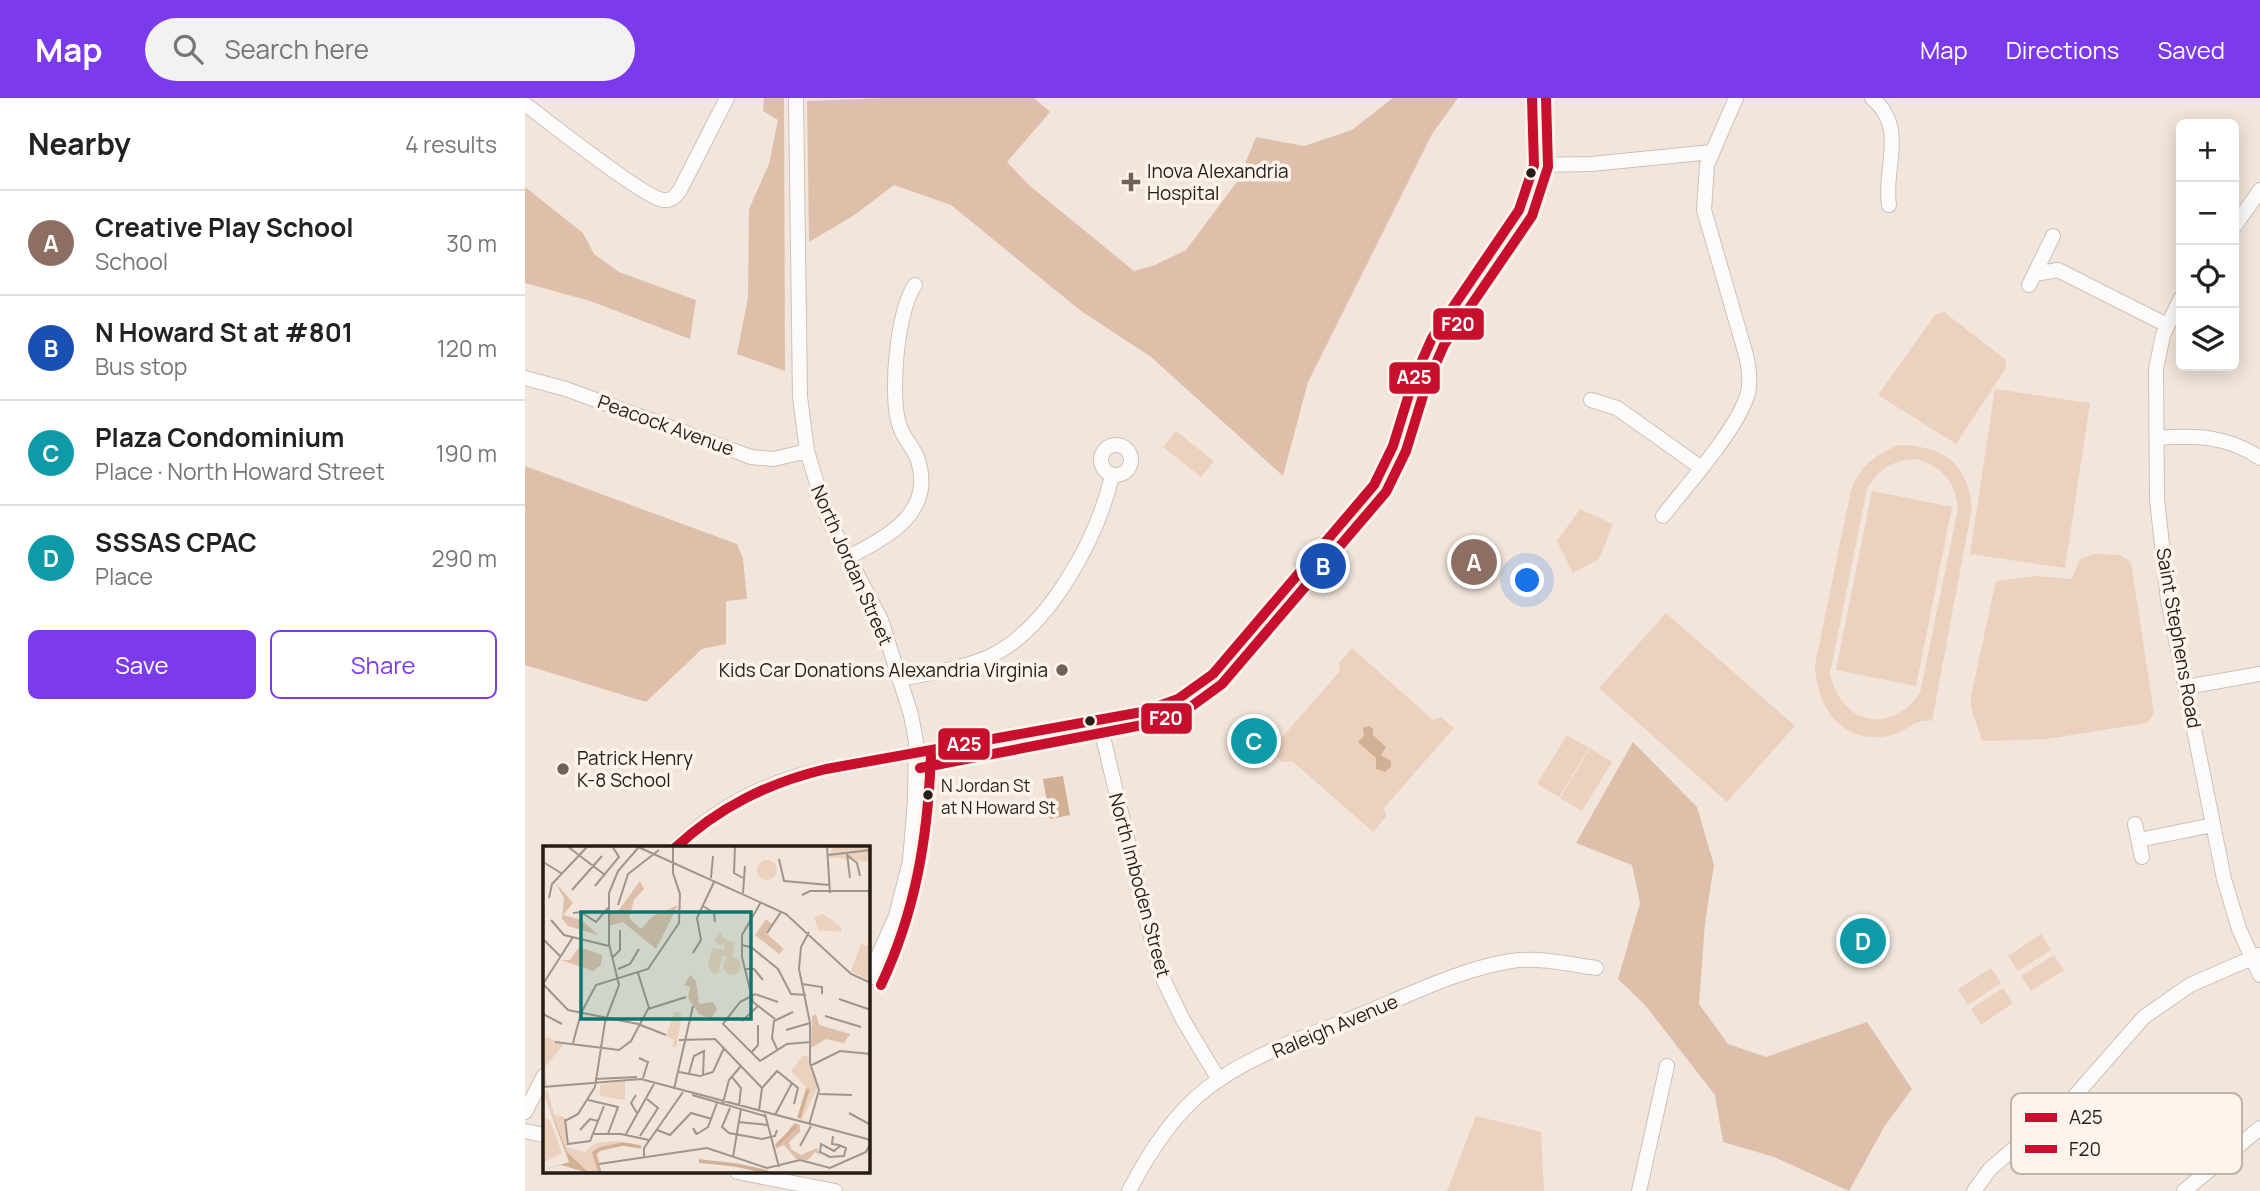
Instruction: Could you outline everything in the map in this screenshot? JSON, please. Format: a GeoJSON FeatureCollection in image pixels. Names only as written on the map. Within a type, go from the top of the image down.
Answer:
{"type":"FeatureCollection","features":[{"type":"Feature","properties":{"kind":"street"},"geometry":{"type":"LineString","coordinates":[[525,104],[639,188],[659,199],[670,200],[680,190],[727,98]]}},
{"type":"Feature","properties":{"kind":"street","name":"North Jordan Street"},"geometry":{"type":"LineString","coordinates":[[796,98],[800,397],[807,451],[821,500],[847,558],[881,620],[911,715],[917,754],[910,861],[896,916],[870,974]]}},
{"type":"Feature","properties":{"kind":"street"},"geometry":{"type":"LineString","coordinates":[[677,846],[718,811],[766,786],[810,772],[1099,720],[1165,705],[1213,674],[1373,486],[1393,446],[1425,351],[1519,210],[1534,165],[1532,98]]}},
{"type":"Feature","properties":{"kind":"street"},"geometry":{"type":"LineString","coordinates":[[1663,516],[1740,412],[1749,381],[1746,355],[1706,227],[1703,192],[1712,152],[1736,98]]}},
{"type":"Feature","properties":{"kind":"street"},"geometry":{"type":"LineString","coordinates":[[1872,98],[1889,119],[1893,134],[1886,190],[1889,205]]}},
{"type":"Feature","properties":{"kind":"street"},"geometry":{"type":"LineString","coordinates":[[1534,165],[1591,164],[1712,152]]}},
{"type":"Feature","properties":{"kind":"street"},"geometry":{"type":"LineString","coordinates":[[2239,220],[2260,190]]}},
{"type":"Feature","properties":{"kind":"street"},"geometry":{"type":"LineString","coordinates":[[2058,270],[2050,243],[2032,279],[2058,270],[2168,325]]}},
{"type":"Feature","properties":{"kind":"street"},"geometry":{"type":"LineString","coordinates":[[847,558],[899,528],[921,489],[918,460],[901,429],[896,402],[901,319],[904,303],[915,285]]}},
{"type":"Feature","properties":{"kind":"street","name":"Saint Stephens Road"},"geometry":{"type":"LineString","coordinates":[[2176,308],[2168,325],[2156,369],[2157,499],[2163,563],[2213,825],[2232,908],[2256,957],[2260,975]]}},
{"type":"Feature","properties":{"kind":"street","name":"Peacock Avenue"},"geometry":{"type":"LineString","coordinates":[[525,377],[566,389],[751,457],[774,459],[807,451]]}},
{"type":"Feature","properties":{"kind":"street"},"geometry":{"type":"LineString","coordinates":[[1591,400],[1617,408],[1700,467]]}},
{"type":"Feature","properties":{"kind":"street"},"geometry":{"type":"LineString","coordinates":[[2158,439],[2214,438],[2237,444],[2260,458]]}},
{"type":"Feature","properties":{"kind":"street"},"geometry":{"type":"LineString","coordinates":[[899,679],[979,661],[1026,633],[1040,617],[1091,537],[1104,508],[1112,475]]}},
{"type":"Feature","properties":{"kind":"street"},"geometry":{"type":"LineString","coordinates":[[2186,687],[2260,674]]}},
{"type":"Feature","properties":{"kind":"street","name":"North Imboden Street"},"geometry":{"type":"LineString","coordinates":[[1099,720],[1161,971],[1183,1020],[1219,1080]]}},
{"type":"Feature","properties":{"kind":"street"},"geometry":{"type":"LineString","coordinates":[[2135,824],[2142,857]]}},
{"type":"Feature","properties":{"kind":"street"},"geometry":{"type":"LineString","coordinates":[[2139,840],[2213,825]]}},
{"type":"Feature","properties":{"kind":"street"},"geometry":{"type":"LineString","coordinates":[[2077,1093],[2144,1017],[2190,985],[2256,957]]}},
{"type":"Feature","properties":{"kind":"street","name":"Raleigh Avenue"},"geometry":{"type":"LineString","coordinates":[[1129,1191],[1173,1123],[1219,1080],[1293,1042],[1491,966],[1545,960],[1596,968]]}},
{"type":"Feature","properties":{"kind":"street"},"geometry":{"type":"LineString","coordinates":[[1639,1191],[1668,1066]]}},
{"type":"Feature","properties":{"kind":"street"},"geometry":{"type":"LineString","coordinates":[[525,1112],[543,1078]]}},
{"type":"Feature","properties":{"kind":"street"},"geometry":{"type":"LineString","coordinates":[[2242,1143],[2260,1128]]}},
{"type":"Feature","properties":{"kind":"street"},"geometry":{"type":"LineString","coordinates":[[525,1131],[543,1135]]}},
{"type":"Feature","properties":{"kind":"street"},"geometry":{"type":"LineString","coordinates":[[1973,1191],[1990,1169],[2011,1151]]}},
{"type":"Feature","properties":{"kind":"street"},"geometry":{"type":"LineString","coordinates":[[745,1174],[835,1191]]}},
{"type":"Feature","properties":{"kind":"street"},"geometry":{"type":"LineString","coordinates":[[2184,1191],[2205,1174]]}},
{"type":"Feature","properties":{"kind":"shaded area"},"geometry":{"type":"Polygon","coordinates":[[[764,98],[784,98],[785,371],[737,354],[748,297],[749,209],[769,164],[778,120],[763,111],[764,98]]]}},
{"type":"Feature","properties":{"kind":"shaded area"},"geometry":{"type":"Polygon","coordinates":[[[1034,98],[1050,112],[1007,162],[1030,186],[1134,271],[1155,265],[1186,250],[1239,179],[1256,137],[1304,146],[1352,130],[1393,98],[1458,98],[1432,134],[1308,382],[1283,476],[1151,357],[1081,311],[951,205],[894,185],[853,216],[809,242],[807,101],[1034,98]]]}},
{"type":"Feature","properties":{"kind":"shaded area"},"geometry":{"type":"Polygon","coordinates":[[[525,187],[583,233],[594,254],[619,272],[696,300],[690,339],[590,301],[525,283],[525,187]]]}},
{"type":"Feature","properties":{"kind":"shaded area"},"geometry":{"type":"Polygon","coordinates":[[[1944,312],[2006,360],[2006,368],[1956,444],[1878,395],[1935,315],[1944,312]]]}},
{"type":"Feature","properties":{"kind":"shaded area"},"geometry":{"type":"Polygon","coordinates":[[[1995,389],[2090,403],[2065,568],[1970,554],[1995,389]]]}},
{"type":"Feature","properties":{"kind":"shaded area"},"geometry":{"type":"Polygon","coordinates":[[[1176,431],[1214,461],[1201,477],[1163,447],[1176,431]]]}},
{"type":"Feature","properties":{"kind":"shaded area"},"geometry":{"type":"Polygon","coordinates":[[[1899,445],[1914,446],[1940,453],[1950,459],[1965,478],[1972,507],[1932,721],[1921,721],[1898,733],[1875,737],[1859,735],[1835,720],[1821,695],[1815,665],[1851,490],[1864,468],[1875,457],[1899,445]],[[1917,459],[1887,466],[1867,489],[1830,674],[1844,704],[1855,713],[1868,718],[1881,719],[1895,715],[1908,707],[1920,693],[1958,509],[1951,483],[1941,471],[1917,459]]]}},
{"type":"Feature","properties":{"kind":"shaded area"},"geometry":{"type":"Polygon","coordinates":[[[525,466],[737,544],[743,559],[747,599],[726,601],[726,644],[702,649],[646,702],[525,665],[525,466]]]}},
{"type":"Feature","properties":{"kind":"shaded area"},"geometry":{"type":"Polygon","coordinates":[[[1872,491],[1952,507],[1916,686],[1836,670],[1872,491]]]}},
{"type":"Feature","properties":{"kind":"shaded area"},"geometry":{"type":"Polygon","coordinates":[[[1580,509],[1613,524],[1599,559],[1573,573],[1557,541],[1580,509]]]}},
{"type":"Feature","properties":{"kind":"shaded area"},"geometry":{"type":"Polygon","coordinates":[[[2093,554],[2120,555],[2131,562],[2154,714],[2147,723],[2047,739],[1982,741],[1971,707],[1971,696],[1996,581],[2036,576],[2072,579],[2080,559],[2093,554]]]}},
{"type":"Feature","properties":{"kind":"shaded area"},"geometry":{"type":"Polygon","coordinates":[[[1666,613],[1795,726],[1727,802],[1599,688],[1666,613]]]}},
{"type":"Feature","properties":{"kind":"shaded area"},"geometry":{"type":"Polygon","coordinates":[[[1352,648],[1433,720],[1441,717],[1454,728],[1384,808],[1386,817],[1373,832],[1292,761],[1283,762],[1270,751],[1340,671],[1339,663],[1352,648]]]}},
{"type":"Feature","properties":{"kind":"shaded area"},"geometry":{"type":"Polygon","coordinates":[[[1369,726],[1373,729],[1373,735],[1386,747],[1381,755],[1391,761],[1391,767],[1385,772],[1376,769],[1376,758],[1358,742],[1364,736],[1363,728],[1369,726]]]}},
{"type":"Feature","properties":{"kind":"shaded area"},"geometry":{"type":"Polygon","coordinates":[[[1567,735],[1589,748],[1559,797],[1537,784],[1567,735]]]}},
{"type":"Feature","properties":{"kind":"shaded area"},"geometry":{"type":"Polygon","coordinates":[[[1633,742],[1697,807],[1714,865],[1705,923],[1699,1004],[1728,1044],[1766,1057],[1867,1022],[1912,1089],[1884,1127],[1849,1191],[1774,1157],[1723,1142],[1715,1095],[1645,1005],[1618,979],[1640,903],[1632,865],[1576,843],[1633,742]]]}},
{"type":"Feature","properties":{"kind":"shaded area"},"geometry":{"type":"Polygon","coordinates":[[[1590,748],[1612,762],[1582,811],[1560,798],[1590,748]]]}},
{"type":"Feature","properties":{"kind":"shaded area"},"geometry":{"type":"Polygon","coordinates":[[[1063,776],[1070,815],[1050,819],[1043,779],[1063,776]]]}},
{"type":"Feature","properties":{"kind":"shaded area"},"geometry":{"type":"Polygon","coordinates":[[[2041,934],[2051,950],[2018,971],[2008,956],[2041,934]]]}},
{"type":"Feature","properties":{"kind":"shaded area"},"geometry":{"type":"Polygon","coordinates":[[[2054,955],[2064,970],[2031,991],[2021,976],[2054,955]]]}},
{"type":"Feature","properties":{"kind":"shaded area"},"geometry":{"type":"Polygon","coordinates":[[[1991,968],[2001,983],[1968,1005],[1958,989],[1991,968]]]}},
{"type":"Feature","properties":{"kind":"shaded area"},"geometry":{"type":"Polygon","coordinates":[[[2003,988],[2013,1003],[1981,1025],[1971,1009],[2003,988]]]}},
{"type":"Feature","properties":{"kind":"shaded area"},"geometry":{"type":"Polygon","coordinates":[[[1476,1116],[1541,1132],[1544,1191],[1447,1191],[1476,1116]]]}},
{"type":"Feature","properties":{"kind":"transit line","name":"A25"},"geometry":{"type":"LineString","coordinates":[[677,846],[709,820],[745,798],[784,781],[826,769],[1142,712],[1178,699],[1213,674],[1374,485],[1393,446],[1413,381],[1432,338],[1519,210],[1534,165],[1532,98]]}},
{"type":"Feature","properties":{"kind":"transit line","name":"F20"},"geometry":{"type":"LineString","coordinates":[[920,768],[1158,722],[1185,711],[1222,684],[1386,492],[1406,451],[1426,386],[1444,345],[1532,216],[1548,167],[1546,98]]}},
{"type":"Feature","properties":{"kind":"transit line","name":"F20"},"geometry":{"type":"LineString","coordinates":[[881,985],[903,929],[918,872],[927,814],[931,754]]}},
{"type":"Feature","properties":{"kind":"place","name":"Inova Alexandria Hospital"},"geometry":{"type":"Point","coordinates":[1131,182]}},
{"type":"Feature","properties":{"kind":"place","name":"Creative Play School"},"geometry":{"type":"Point","coordinates":[1474,562]}},
{"type":"Feature","properties":{"kind":"place","name":"N Howard St at #801"},"geometry":{"type":"Point","coordinates":[1323,566]}},
{"type":"Feature","properties":{"kind":"place","name":"Kids Car Donations Alexandria Virginia"},"geometry":{"type":"Point","coordinates":[1062,670]}},
{"type":"Feature","properties":{"kind":"place","name":"Plaza Condominium"},"geometry":{"type":"Point","coordinates":[1254,741]}},
{"type":"Feature","properties":{"kind":"place","name":"Patrick Henry K-8 School"},"geometry":{"type":"Point","coordinates":[563,769]}},
{"type":"Feature","properties":{"kind":"place","name":"N Jordan St at N Howard St"},"geometry":{"type":"Point","coordinates":[928,795]}},
{"type":"Feature","properties":{"kind":"place","name":"SSSAS CPAC"},"geometry":{"type":"Point","coordinates":[1863,941]}}]}
